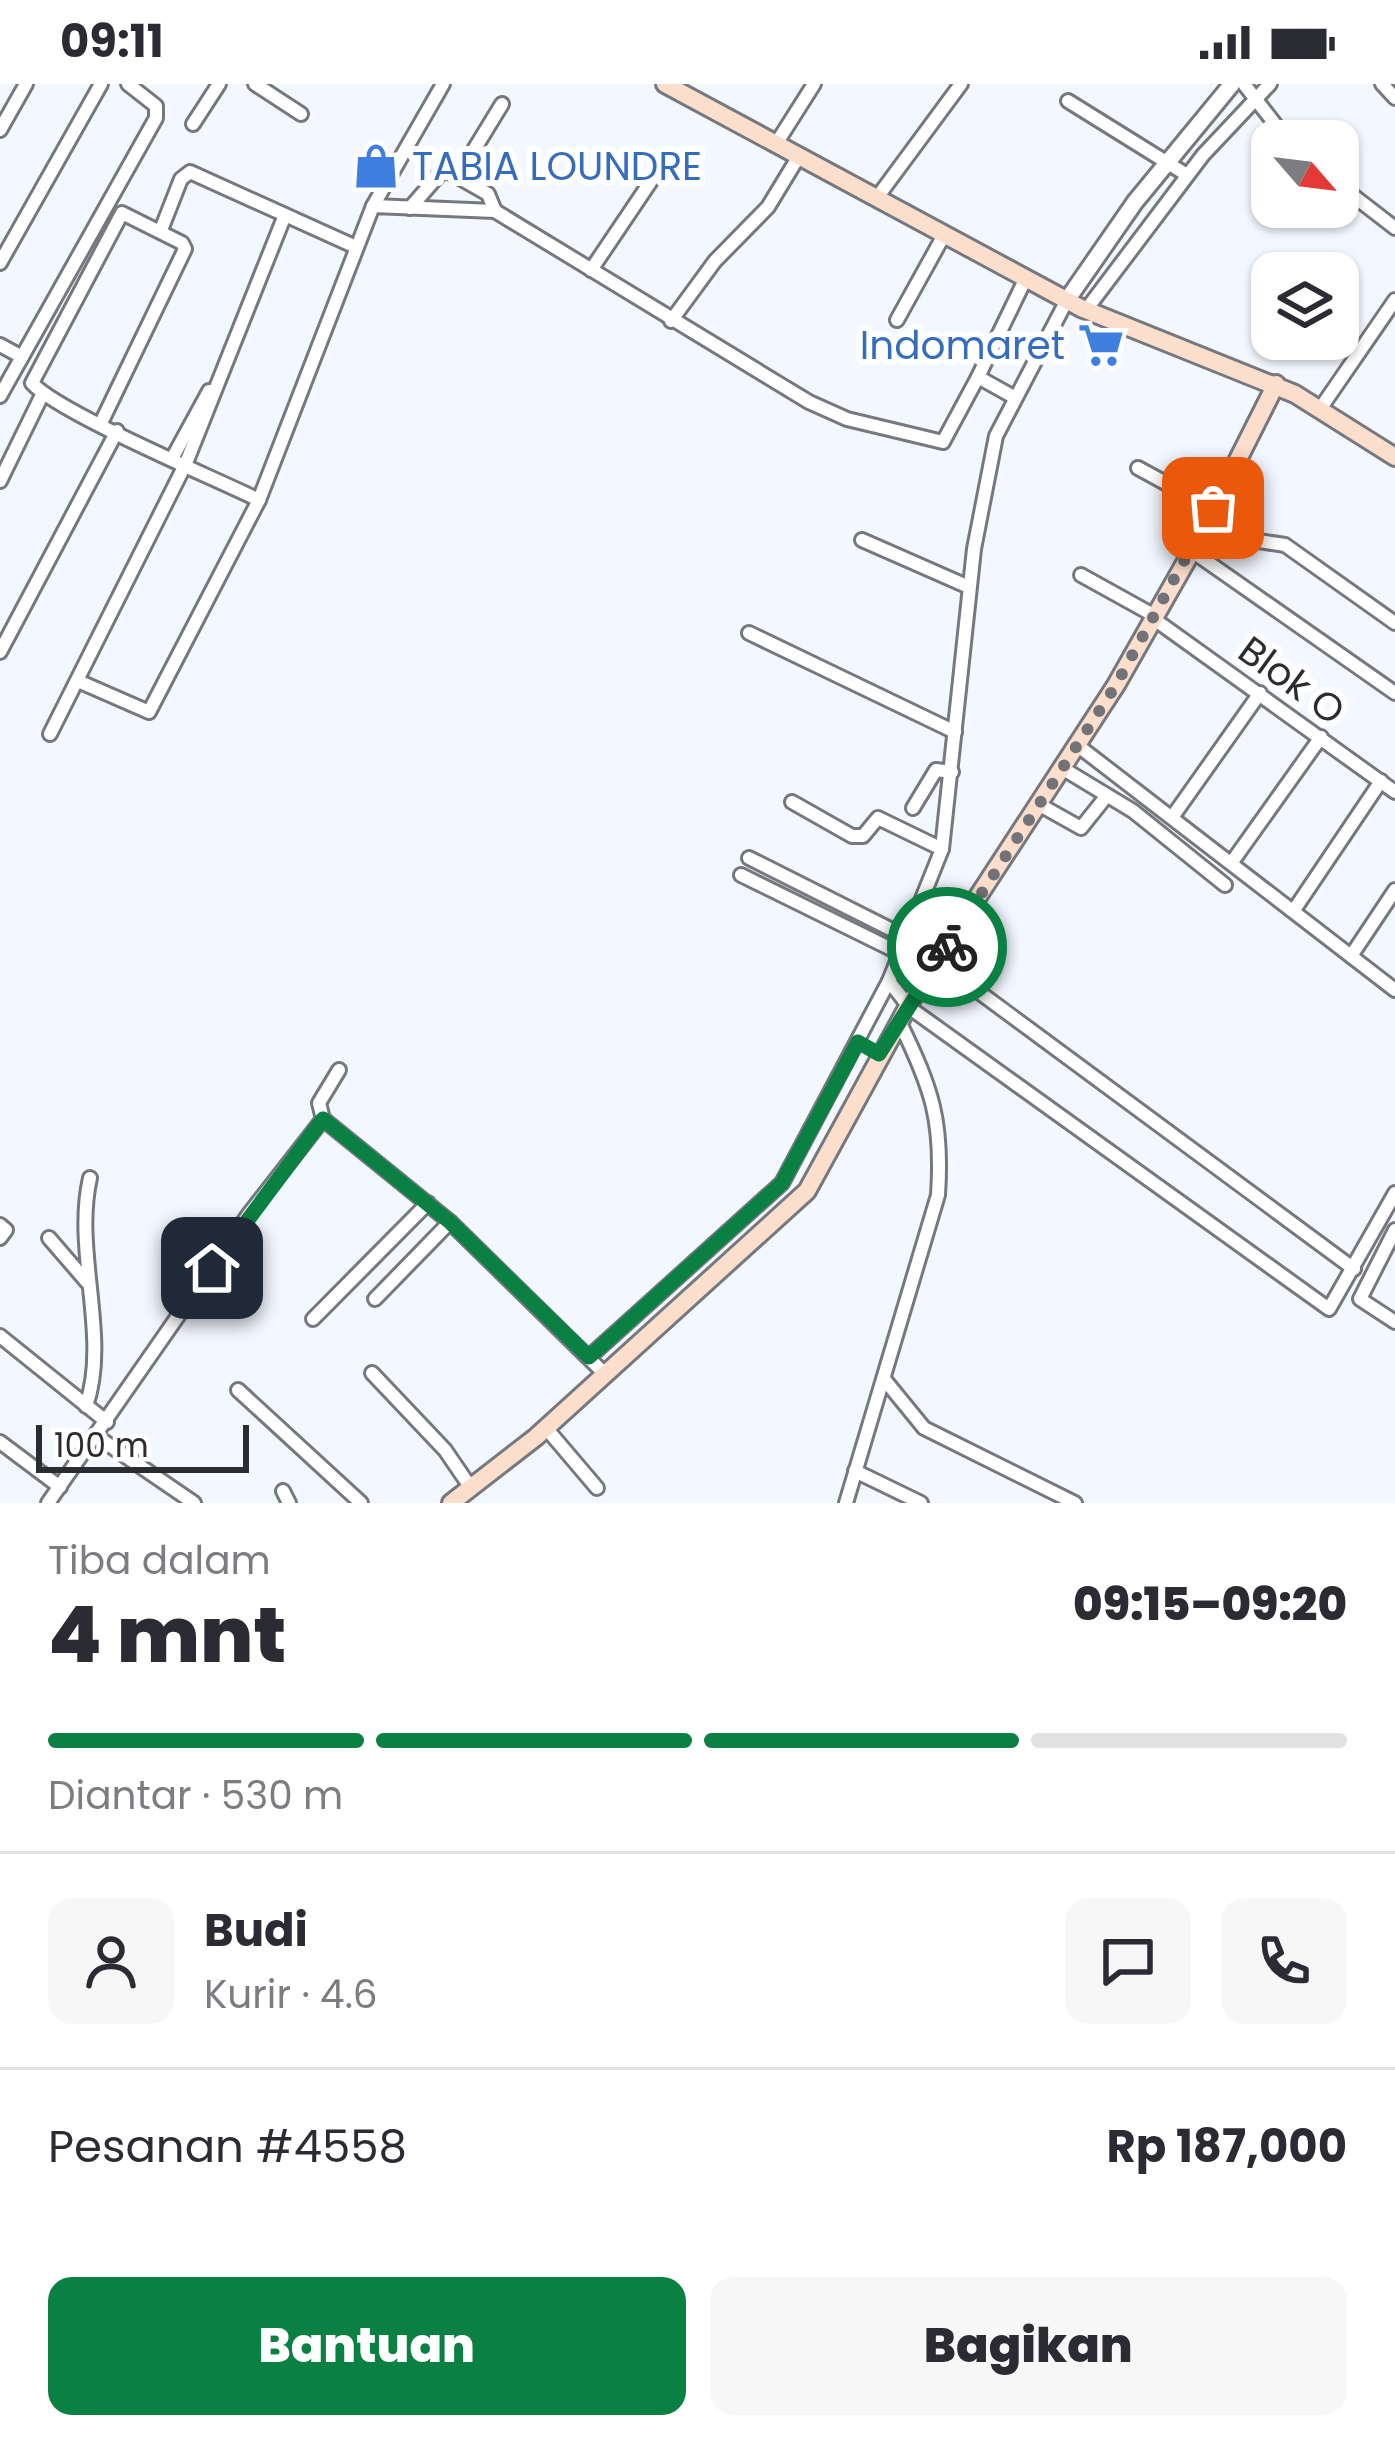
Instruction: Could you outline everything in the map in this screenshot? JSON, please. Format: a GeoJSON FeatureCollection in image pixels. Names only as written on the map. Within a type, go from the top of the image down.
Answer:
{"type":"FeatureCollection","features":[{"type":"Feature","properties":{"kind":"main road"},"geometry":{"type":"LineString","coordinates":[[665,84],[1025,280],[1276,384],[1395,457]]}},
{"type":"Feature","properties":{"kind":"main road"},"geometry":{"type":"LineString","coordinates":[[451,1503],[466,1480],[546,1428],[598,1366],[807,1191],[868,1047],[901,1001],[918,957],[1040,805],[1077,746],[1192,551],[1276,384]]}},
{"type":"Feature","properties":{"kind":"street"},"geometry":{"type":"LineString","coordinates":[[0,130],[26,84]]}},
{"type":"Feature","properties":{"kind":"street"},"geometry":{"type":"LineString","coordinates":[[0,263],[101,84]]}},
{"type":"Feature","properties":{"kind":"street"},"geometry":{"type":"LineString","coordinates":[[0,396],[156,118],[156,106],[128,84]]}},
{"type":"Feature","properties":{"kind":"street"},"geometry":{"type":"LineString","coordinates":[[193,124],[219,84]]}},
{"type":"Feature","properties":{"kind":"street"},"geometry":{"type":"LineString","coordinates":[[255,84],[301,114]]}},
{"type":"Feature","properties":{"kind":"street"},"geometry":{"type":"LineString","coordinates":[[78,681],[144,715],[149,712],[259,500],[373,206],[443,84]]}},
{"type":"Feature","properties":{"kind":"street"},"geometry":{"type":"LineString","coordinates":[[776,144],[814,84]]}},
{"type":"Feature","properties":{"kind":"street"},"geometry":{"type":"LineString","coordinates":[[876,199],[961,84]]}},
{"type":"Feature","properties":{"kind":"street"},"geometry":{"type":"LineString","coordinates":[[868,1047],[901,1001],[918,957],[942,849],[969,587],[989,464],[1012,396],[1177,169],[1232,84]]}},
{"type":"Feature","properties":{"kind":"street"},"geometry":{"type":"LineString","coordinates":[[1076,305],[1177,169],[1249,90],[1270,84]]}},
{"type":"Feature","properties":{"kind":"street"},"geometry":{"type":"LineString","coordinates":[[1382,84],[1395,98]]}},
{"type":"Feature","properties":{"kind":"street"},"geometry":{"type":"LineString","coordinates":[[1249,90],[1272,120]]}},
{"type":"Feature","properties":{"kind":"street"},"geometry":{"type":"LineString","coordinates":[[1068,101],[1177,169]]}},
{"type":"Feature","properties":{"kind":"street"},"geometry":{"type":"LineString","coordinates":[[458,176],[502,104]]}},
{"type":"Feature","properties":{"kind":"street"},"geometry":{"type":"LineString","coordinates":[[671,321],[715,260],[768,207],[799,156]]}},
{"type":"Feature","properties":{"kind":"street"},"geometry":{"type":"LineString","coordinates":[[410,208],[441,169],[488,194],[495,211]]}},
{"type":"Feature","properties":{"kind":"street"},"geometry":{"type":"LineString","coordinates":[[161,230],[182,179],[190,172],[356,247]]}},
{"type":"Feature","properties":{"kind":"street"},"geometry":{"type":"LineString","coordinates":[[591,270],[656,175]]}},
{"type":"Feature","properties":{"kind":"street"},"geometry":{"type":"LineString","coordinates":[[1359,200],[1395,228]]}},
{"type":"Feature","properties":{"kind":"street"},"geometry":{"type":"LineString","coordinates":[[373,206],[495,211],[671,321],[834,414],[940,442],[950,437],[1025,280]]}},
{"type":"Feature","properties":{"kind":"street"},"geometry":{"type":"LineString","coordinates":[[101,423],[183,254],[182,243],[125,213],[117,217],[32,383],[43,394],[101,423],[117,431],[179,460],[259,500]]}},
{"type":"Feature","properties":{"kind":"street"},"geometry":{"type":"LineString","coordinates":[[50,734],[225,365],[285,215]]}},
{"type":"Feature","properties":{"kind":"street"},"geometry":{"type":"LineString","coordinates":[[897,320],[944,236]]}},
{"type":"Feature","properties":{"kind":"street"},"geometry":{"type":"LineString","coordinates":[[1320,409],[1395,300]]}},
{"type":"Feature","properties":{"kind":"street"},"geometry":{"type":"LineString","coordinates":[[0,345],[22,357]]}},
{"type":"Feature","properties":{"kind":"street"},"geometry":{"type":"LineString","coordinates":[[978,376],[1012,396]]}},
{"type":"Feature","properties":{"kind":"street"},"geometry":{"type":"LineString","coordinates":[[0,482],[43,394]]}},
{"type":"Feature","properties":{"kind":"street"},"geometry":{"type":"LineString","coordinates":[[0,652],[117,431]]}},
{"type":"Feature","properties":{"kind":"street"},"geometry":{"type":"LineString","coordinates":[[1138,468],[1252,540],[1286,545],[1395,623]]}},
{"type":"Feature","properties":{"kind":"street"},"geometry":{"type":"LineString","coordinates":[[862,540],[969,587]]}},
{"type":"Feature","properties":{"kind":"street"},"geometry":{"type":"LineString","coordinates":[[1192,551],[1395,693]]}},
{"type":"Feature","properties":{"kind":"street","name":"Blok O"},"geometry":{"type":"LineString","coordinates":[[1081,575],[1154,617],[1395,791]]}},
{"type":"Feature","properties":{"kind":"street"},"geometry":{"type":"LineString","coordinates":[[748,633],[955,732]]}},
{"type":"Feature","properties":{"kind":"street"},"geometry":{"type":"LineString","coordinates":[[1173,816],[1260,693]]}},
{"type":"Feature","properties":{"kind":"street"},"geometry":{"type":"LineString","coordinates":[[1232,862],[1321,737]]}},
{"type":"Feature","properties":{"kind":"street"},"geometry":{"type":"LineString","coordinates":[[1077,746],[1395,990]]}},
{"type":"Feature","properties":{"kind":"street"},"geometry":{"type":"LineString","coordinates":[[913,808],[938,768],[952,772]]}},
{"type":"Feature","properties":{"kind":"street"},"geometry":{"type":"LineString","coordinates":[[1063,768],[1133,811],[1225,885]]}},
{"type":"Feature","properties":{"kind":"street"},"geometry":{"type":"LineString","coordinates":[[1294,910],[1381,781]]}},
{"type":"Feature","properties":{"kind":"street"},"geometry":{"type":"LineString","coordinates":[[1040,805],[1081,828],[1105,798]]}},
{"type":"Feature","properties":{"kind":"street"},"geometry":{"type":"LineString","coordinates":[[792,802],[856,837],[880,819],[942,849]]}},
{"type":"Feature","properties":{"kind":"street"},"geometry":{"type":"LineString","coordinates":[[749,858],[918,957],[1354,1269]]}},
{"type":"Feature","properties":{"kind":"street"},"geometry":{"type":"LineString","coordinates":[[741,875],[918,957]]}},
{"type":"Feature","properties":{"kind":"street"},"geometry":{"type":"LineString","coordinates":[[1351,956],[1395,890]]}},
{"type":"Feature","properties":{"kind":"street"},"geometry":{"type":"LineString","coordinates":[[901,1001],[1327,1307],[1333,1307],[1395,1193]]}},
{"type":"Feature","properties":{"kind":"street"},"geometry":{"type":"LineString","coordinates":[[846,1503],[932,1221],[943,1144],[931,1086],[901,1001]]}},
{"type":"Feature","properties":{"kind":"street"},"geometry":{"type":"LineString","coordinates":[[339,1070],[319,1103],[323,1119],[450,1222],[598,1366]]}},
{"type":"Feature","properties":{"kind":"street"},"geometry":{"type":"LineString","coordinates":[[48,1503],[249,1214],[323,1119]]}},
{"type":"Feature","properties":{"kind":"street"},"geometry":{"type":"LineString","coordinates":[[86,1406],[92,1382],[82,1228],[90,1178]]}},
{"type":"Feature","properties":{"kind":"street"},"geometry":{"type":"LineString","coordinates":[[313,1319],[428,1203]]}},
{"type":"Feature","properties":{"kind":"street"},"geometry":{"type":"LineString","coordinates":[[375,1299],[450,1222]]}},
{"type":"Feature","properties":{"kind":"street"},"geometry":{"type":"LineString","coordinates":[[0,1226],[6,1230],[0,1238]]}},
{"type":"Feature","properties":{"kind":"street"},"geometry":{"type":"LineString","coordinates":[[1395,1230],[1360,1299],[1395,1322]]}},
{"type":"Feature","properties":{"kind":"street"},"geometry":{"type":"LineString","coordinates":[[50,1238],[87,1282]]}},
{"type":"Feature","properties":{"kind":"street"},"geometry":{"type":"LineString","coordinates":[[0,1336],[106,1422]]}},
{"type":"Feature","properties":{"kind":"street"},"geometry":{"type":"LineString","coordinates":[[372,1373],[466,1480]]}},
{"type":"Feature","properties":{"kind":"street"},"geometry":{"type":"LineString","coordinates":[[884,1379],[924,1428],[1075,1503]]}},
{"type":"Feature","properties":{"kind":"street"},"geometry":{"type":"LineString","coordinates":[[238,1390],[361,1503]]}},
{"type":"Feature","properties":{"kind":"street"},"geometry":{"type":"LineString","coordinates":[[546,1428],[597,1488]]}},
{"type":"Feature","properties":{"kind":"street"},"geometry":{"type":"LineString","coordinates":[[97,1436],[194,1503]]}},
{"type":"Feature","properties":{"kind":"street"},"geometry":{"type":"LineString","coordinates":[[0,1442],[60,1487]]}},
{"type":"Feature","properties":{"kind":"street"},"geometry":{"type":"LineString","coordinates":[[855,1472],[921,1503]]}},
{"type":"Feature","properties":{"kind":"way so far"},"geometry":{"type":"LineString","coordinates":[[947,947],[1116,685],[1213,508]]}},
{"type":"Feature","properties":{"kind":"place","name":"TABIA LOUNDRE"},"geometry":{"type":"Point","coordinates":[376,166]}},
{"type":"Feature","properties":{"kind":"place","name":"Indomaret"},"geometry":{"type":"Point","coordinates":[1101,345]}},
{"type":"Feature","properties":{"kind":"route"},"geometry":{"type":"LineString","coordinates":[[212,1268],[323,1119],[450,1222],[589,1357],[782,1183],[858,1042],[879,1054],[947,947]]}}]}
